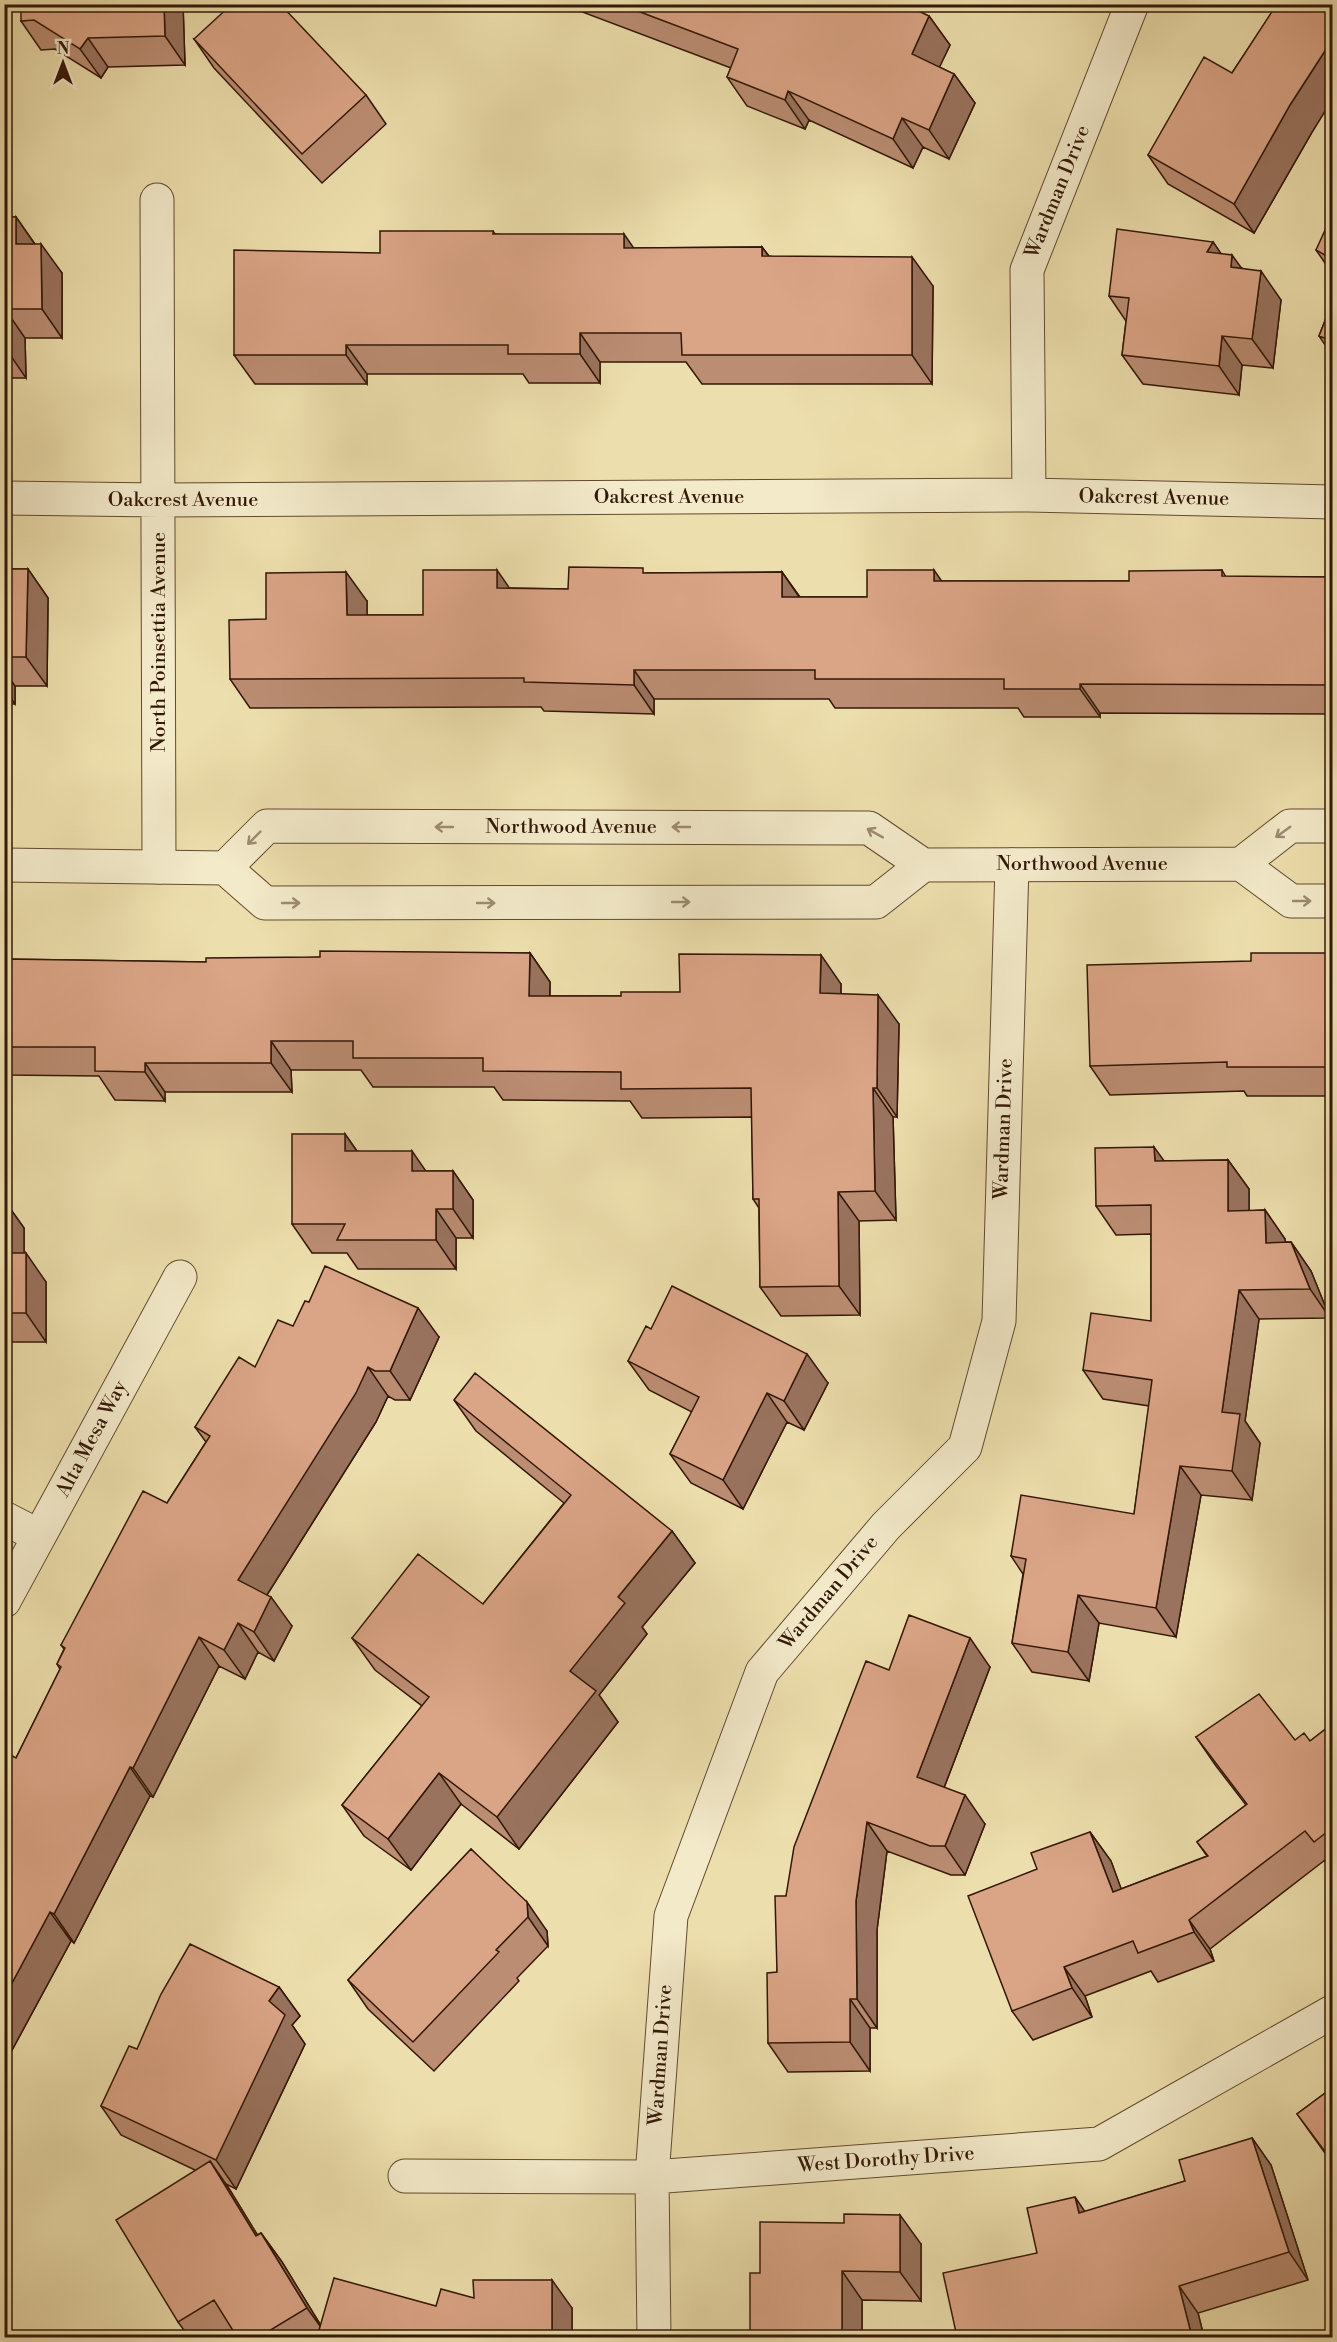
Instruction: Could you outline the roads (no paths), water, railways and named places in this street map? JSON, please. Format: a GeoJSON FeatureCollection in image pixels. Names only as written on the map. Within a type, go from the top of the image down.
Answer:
{"type":"FeatureCollection","features":[{"type":"Feature","properties":{"kind":"street","name":"Wardman Drive"},"geometry":{"type":"LineString","coordinates":[[1029,495],[1027,270],[1132,4]]}},
{"type":"Feature","properties":{"kind":"street","name":"North Poinsettia Avenue"},"geometry":{"type":"LineString","coordinates":[[157,200],[159,867]]}},
{"type":"Feature","properties":{"kind":"street","name":"Oakcrest Avenue"},"geometry":{"type":"LineString","coordinates":[[4,498],[159,500],[1029,495],[1332,502]]}},
{"type":"Feature","properties":{"kind":"street","name":"Northwood Avenue"},"geometry":{"type":"LineString","coordinates":[[225,868],[267,826],[869,828],[923,864],[1241,864]]}},
{"type":"Feature","properties":{"kind":"street"},"geometry":{"type":"LineString","coordinates":[[1332,826],[1290,826],[1241,864],[1291,902],[1332,902]]}},
{"type":"Feature","properties":{"kind":"street"},"geometry":{"type":"LineString","coordinates":[[4,865],[225,868],[265,903],[876,902],[923,864]]}},
{"type":"Feature","properties":{"kind":"street","name":"Wardman Drive"},"geometry":{"type":"LineString","coordinates":[[654,2337],[652,2177],[671,1916],[762,1672],[886,1526],[965,1447],[999,1321],[1012,864]]}},
{"type":"Feature","properties":{"kind":"street","name":"Alta Mesa Way"},"geometry":{"type":"LineString","coordinates":[[4,1601],[180,1277]]}},
{"type":"Feature","properties":{"kind":"street"},"geometry":{"type":"LineString","coordinates":[[4,1518],[39,1536]]}},
{"type":"Feature","properties":{"kind":"street","name":"West Dorothy Drive"},"geometry":{"type":"LineString","coordinates":[[405,2176],[652,2177],[1099,2144],[1332,2012]]}}]}
